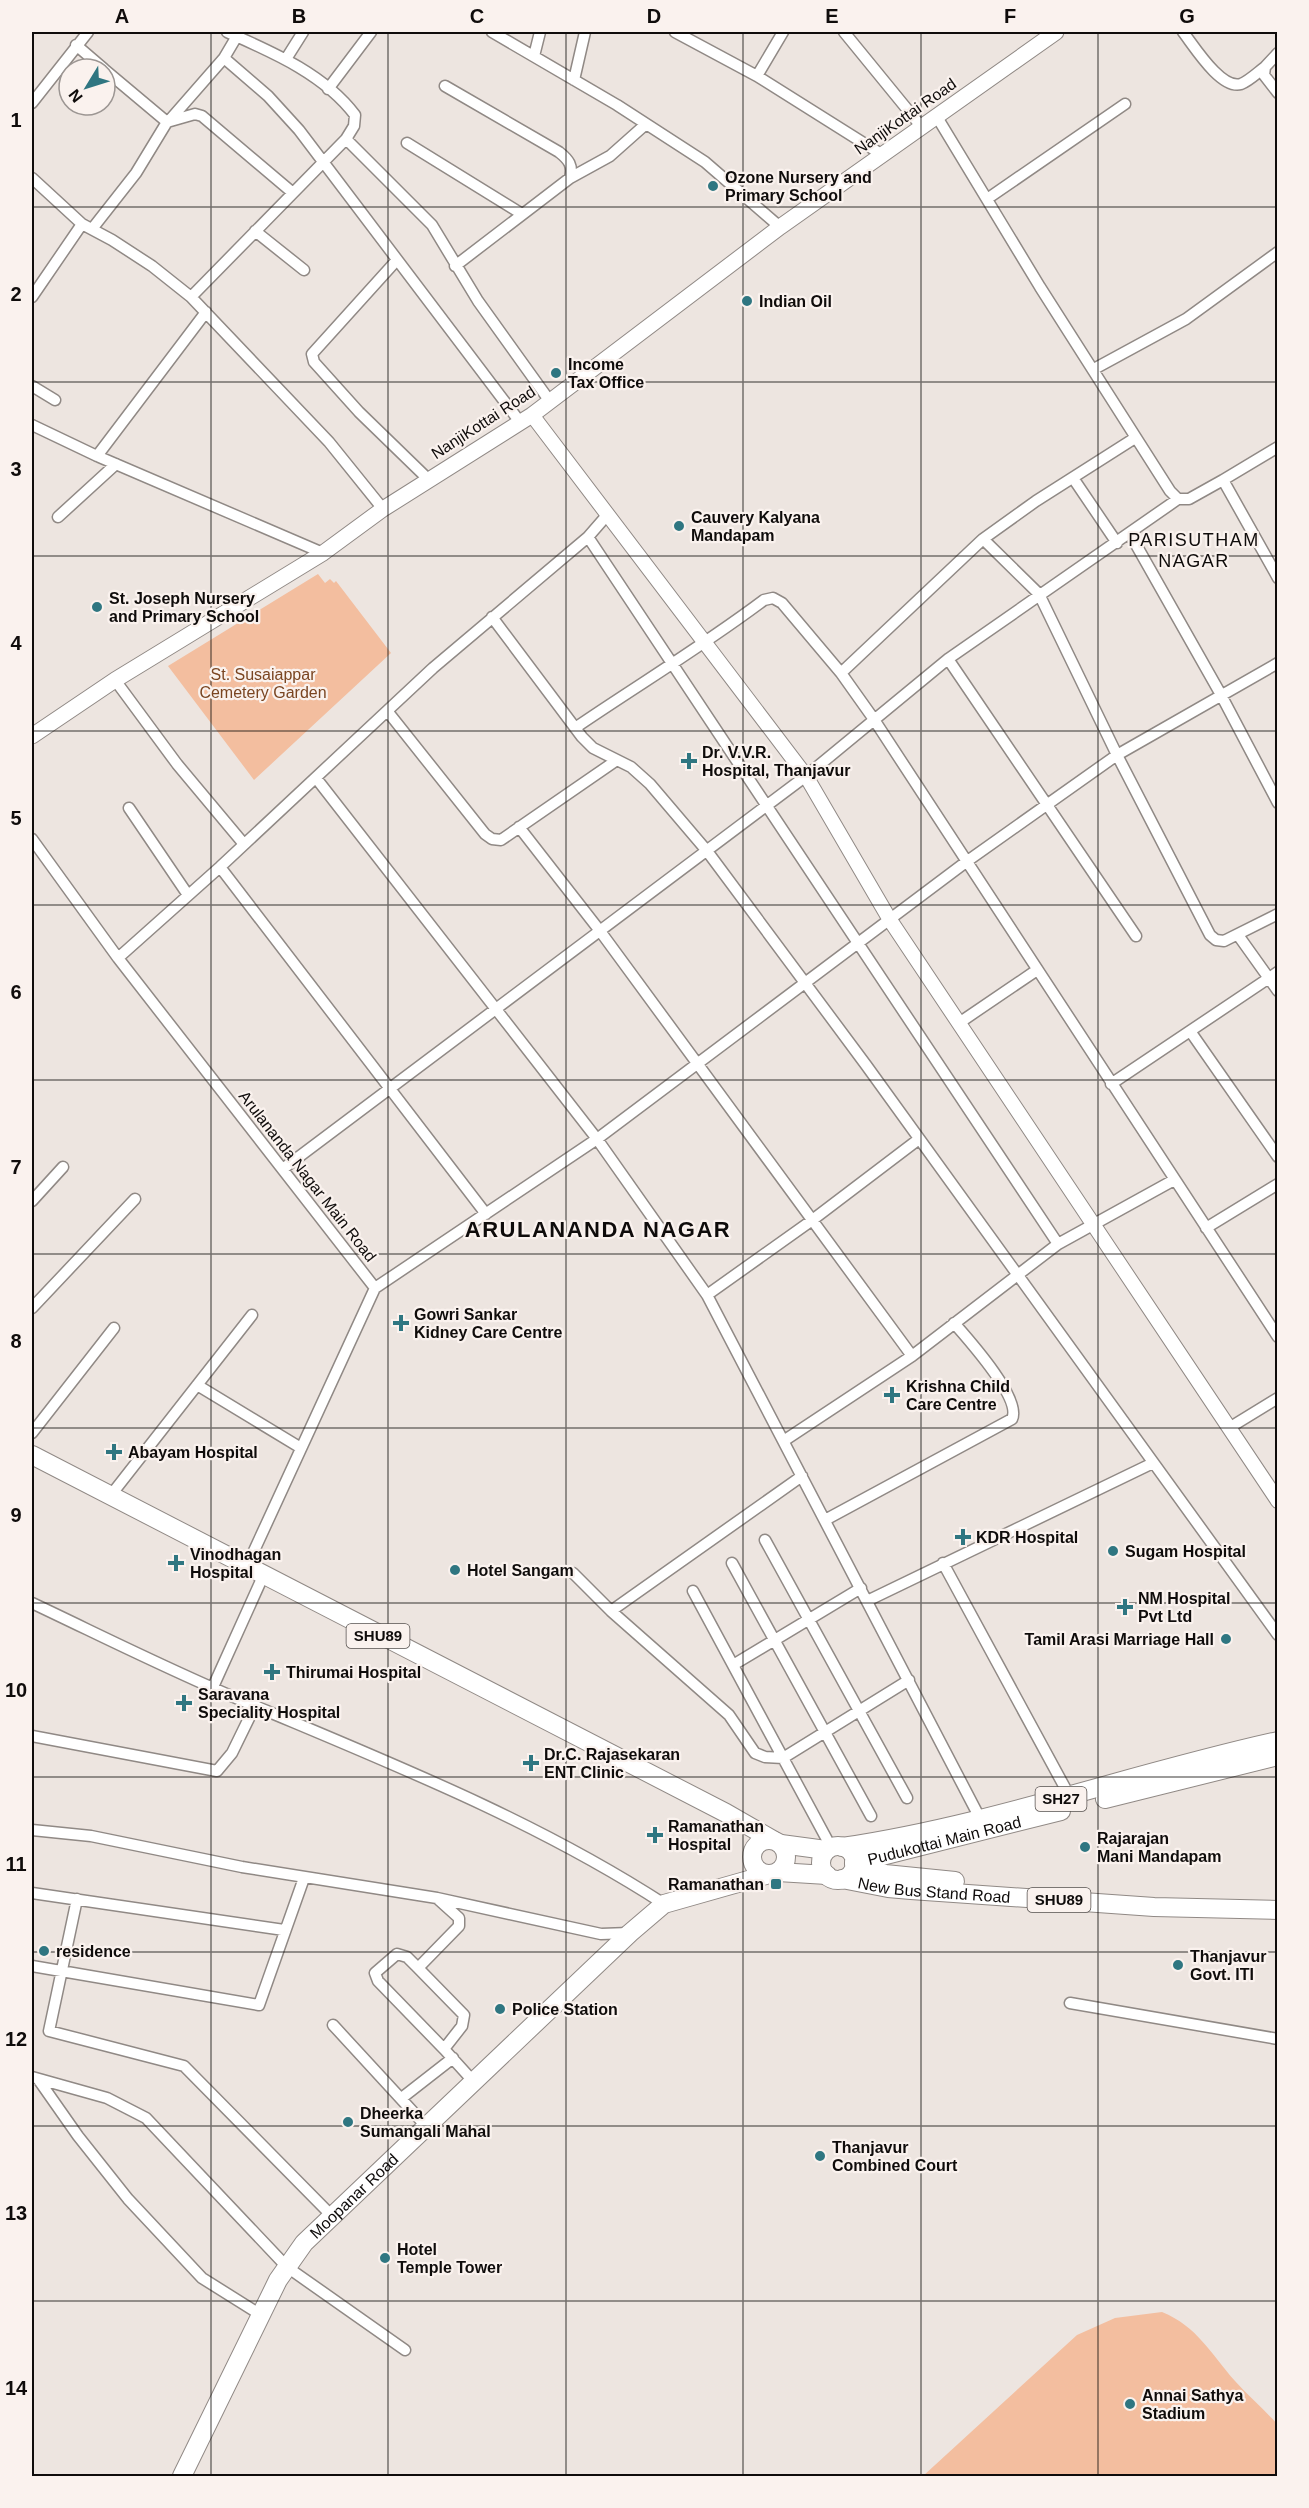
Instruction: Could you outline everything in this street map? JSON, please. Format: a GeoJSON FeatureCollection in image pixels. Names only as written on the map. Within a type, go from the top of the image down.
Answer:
{"type":"FeatureCollection","features":[{"type":"Feature","properties":{"kind":"main road","name":"NanjiKottai Road"},"geometry":{"type":"LineString","coordinates":[[32,736],[115,680],[323,553],[428,479],[526,418],[920,125],[937,117],[1056,32]]}},
{"type":"Feature","properties":{"kind":"main road","name":"SHU89"},"geometry":{"type":"LineString","coordinates":[[32,1455],[264,1574],[360,1627],[726,1813],[777,1842],[833,1848]]}},
{"type":"Feature","properties":{"kind":"main road","name":"SH27"},"geometry":{"type":"LineString","coordinates":[[833,1848],[983,1824],[1070,1797],[1219,1762],[1278,1741]]}},
{"type":"Feature","properties":{"kind":"main road","name":"Pudukottai Main Road"},"geometry":{"type":"LineString","coordinates":[[854,1863],[983,1824],[1219,1762],[1278,1756]]}},
{"type":"Feature","properties":{"kind":"main road","name":"SHU89"},"geometry":{"type":"LineString","coordinates":[[726,1813],[752,1856],[757,1870],[772,1874],[835,1877]]}},
{"type":"Feature","properties":{"kind":"main road"},"geometry":{"type":"LineString","coordinates":[[752,1856],[758,1843],[777,1842],[787,1859],[772,1874]]}},
{"type":"Feature","properties":{"kind":"main road"},"geometry":{"type":"LineString","coordinates":[[833,1848],[851,1853],[854,1863],[851,1873],[835,1877],[821,1866],[833,1848]]}},
{"type":"Feature","properties":{"kind":"main road","name":"Moopanar Road"},"geometry":{"type":"LineString","coordinates":[[713,1891],[752,1856]]}},
{"type":"Feature","properties":{"kind":"main road","name":"New Bus Stand Road"},"geometry":{"type":"LineString","coordinates":[[854,1863],[885,1874],[1069,1890],[1160,1896],[1278,1898]]}},
{"type":"Feature","properties":{"kind":"main road","name":"Moopanar Road"},"geometry":{"type":"LineString","coordinates":[[182,2476],[261,2315],[287,2267],[304,2243],[630,1933],[664,1904],[772,1874]]}},
{"type":"Feature","properties":{"kind":"main road","name":"New Bus Stand Road"},"geometry":{"type":"LineString","coordinates":[[835,1877],[888,1888],[911,1890],[1154,1907],[1278,1910]]}},
{"type":"Feature","properties":{"kind":"street"},"geometry":{"type":"LineString","coordinates":[[32,103],[88,32]]}},
{"type":"Feature","properties":{"kind":"street"},"geometry":{"type":"LineString","coordinates":[[286,59],[303,32]]}},
{"type":"Feature","properties":{"kind":"street"},"geometry":{"type":"LineString","coordinates":[[328,89],[371,32]]}},
{"type":"Feature","properties":{"kind":"street"},"geometry":{"type":"LineString","coordinates":[[492,32],[705,162],[780,227]]}},
{"type":"Feature","properties":{"kind":"street"},"geometry":{"type":"LineString","coordinates":[[534,56],[540,32]]}},
{"type":"Feature","properties":{"kind":"street"},"geometry":{"type":"LineString","coordinates":[[574,80],[585,32]]}},
{"type":"Feature","properties":{"kind":"street"},"geometry":{"type":"LineString","coordinates":[[675,32],[757,76],[881,154]]}},
{"type":"Feature","properties":{"kind":"street"},"geometry":{"type":"LineString","coordinates":[[757,76],[783,32]]}},
{"type":"Feature","properties":{"kind":"street"},"geometry":{"type":"LineString","coordinates":[[844,32],[920,125]]}},
{"type":"Feature","properties":{"kind":"street"},"geometry":{"type":"LineString","coordinates":[[1183,32],[1222,81],[1232,85],[1242,84],[1264,68],[1278,53]]}},
{"type":"Feature","properties":{"kind":"street"},"geometry":{"type":"LineString","coordinates":[[32,297],[87,226],[136,173],[167,122],[224,58],[232,34],[286,59],[328,89],[346,103],[355,115],[354,126],[346,139],[191,297]]}},
{"type":"Feature","properties":{"kind":"street"},"geometry":{"type":"LineString","coordinates":[[76,45],[90,57]]}},
{"type":"Feature","properties":{"kind":"street"},"geometry":{"type":"LineString","coordinates":[[224,58],[268,96],[299,130],[396,261],[608,514],[806,776],[890,920],[1278,1502]]}},
{"type":"Feature","properties":{"kind":"street"},"geometry":{"type":"LineString","coordinates":[[1264,68],[1264,75],[1278,93]]}},
{"type":"Feature","properties":{"kind":"street"},"geometry":{"type":"LineString","coordinates":[[117,79],[167,122]]}},
{"type":"Feature","properties":{"kind":"street"},"geometry":{"type":"LineString","coordinates":[[445,86],[559,152],[568,159],[572,168],[570,177]]}},
{"type":"Feature","properties":{"kind":"street"},"geometry":{"type":"LineString","coordinates":[[987,199],[1125,104]]}},
{"type":"Feature","properties":{"kind":"street"},"geometry":{"type":"LineString","coordinates":[[167,122],[195,114],[202,116],[293,193]]}},
{"type":"Feature","properties":{"kind":"street"},"geometry":{"type":"LineString","coordinates":[[937,117],[1135,438],[1178,499]]}},
{"type":"Feature","properties":{"kind":"street"},"geometry":{"type":"LineString","coordinates":[[455,266],[570,177],[610,156],[646,124]]}},
{"type":"Feature","properties":{"kind":"street"},"geometry":{"type":"LineString","coordinates":[[346,139],[432,225],[455,266],[549,400]]}},
{"type":"Feature","properties":{"kind":"street"},"geometry":{"type":"LineString","coordinates":[[407,143],[522,214]]}},
{"type":"Feature","properties":{"kind":"street"},"geometry":{"type":"LineString","coordinates":[[32,178],[87,226],[152,266],[191,297],[329,442],[383,509]]}},
{"type":"Feature","properties":{"kind":"street"},"geometry":{"type":"LineString","coordinates":[[255,231],[304,270]]}},
{"type":"Feature","properties":{"kind":"street"},"geometry":{"type":"LineString","coordinates":[[1094,369],[1186,319],[1278,252]]}},
{"type":"Feature","properties":{"kind":"street"},"geometry":{"type":"LineString","coordinates":[[396,261],[312,354],[314,362],[359,412],[428,479]]}},
{"type":"Feature","properties":{"kind":"street"},"geometry":{"type":"LineString","coordinates":[[97,456],[206,312]]}},
{"type":"Feature","properties":{"kind":"street"},"geometry":{"type":"LineString","coordinates":[[32,386],[55,400]]}},
{"type":"Feature","properties":{"kind":"street"},"geometry":{"type":"LineString","coordinates":[[32,425],[97,456],[323,553]]}},
{"type":"Feature","properties":{"kind":"street"},"geometry":{"type":"LineString","coordinates":[[842,673],[983,539],[1135,438]]}},
{"type":"Feature","properties":{"kind":"street"},"geometry":{"type":"LineString","coordinates":[[284,1168],[806,776],[873,718],[948,659],[1178,499],[1189,499],[1278,447]]}},
{"type":"Feature","properties":{"kind":"street"},"geometry":{"type":"LineString","coordinates":[[58,517],[116,464]]}},
{"type":"Feature","properties":{"kind":"street"},"geometry":{"type":"LineString","coordinates":[[1073,478],[1117,543]]}},
{"type":"Feature","properties":{"kind":"street"},"geometry":{"type":"LineString","coordinates":[[1223,480],[1278,578]]}},
{"type":"Feature","properties":{"kind":"street"},"geometry":{"type":"LineString","coordinates":[[118,958],[492,617],[588,537],[608,514]]}},
{"type":"Feature","properties":{"kind":"street"},"geometry":{"type":"LineString","coordinates":[[1130,534],[1220,693],[1278,803]]}},
{"type":"Feature","properties":{"kind":"street"},"geometry":{"type":"LineString","coordinates":[[588,537],[1058,1244]]}},
{"type":"Feature","properties":{"kind":"street"},"geometry":{"type":"LineString","coordinates":[[983,539],[1039,594],[1117,755],[1210,935],[1216,940],[1224,940],[1278,914]]}},
{"type":"Feature","properties":{"kind":"street"},"geometry":{"type":"LineString","coordinates":[[575,728],[671,662],[706,644],[764,600],[773,598],[782,603],[842,673],[873,718],[1278,1337]]}},
{"type":"Feature","properties":{"kind":"street"},"geometry":{"type":"LineString","coordinates":[[492,617],[575,728],[593,748],[631,767],[650,784],[707,851],[919,1139],[1278,1635]]}},
{"type":"Feature","properties":{"kind":"street"},"geometry":{"type":"LineString","coordinates":[[948,659],[1136,936]]}},
{"type":"Feature","properties":{"kind":"street"},"geometry":{"type":"LineString","coordinates":[[375,1288],[597,1139],[860,944],[966,862],[1117,755],[1220,693],[1278,663]]}},
{"type":"Feature","properties":{"kind":"street"},"geometry":{"type":"LineString","coordinates":[[115,680],[177,764],[243,843]]}},
{"type":"Feature","properties":{"kind":"street"},"geometry":{"type":"LineString","coordinates":[[388,712],[485,834],[492,839],[501,840],[618,760]]}},
{"type":"Feature","properties":{"kind":"street"},"geometry":{"type":"LineString","coordinates":[[316,778],[498,1008],[597,1139],[707,1295],[785,1440],[983,1824]]}},
{"type":"Feature","properties":{"kind":"street"},"geometry":{"type":"LineString","coordinates":[[129,808],[188,895]]}},
{"type":"Feature","properties":{"kind":"street"},"geometry":{"type":"LineString","coordinates":[[519,827],[600,931],[912,1356]]}},
{"type":"Feature","properties":{"kind":"street","name":"Arulananda Nagar Main Road"},"geometry":{"type":"LineString","coordinates":[[32,839],[118,958],[284,1168],[375,1288],[247,1566]]}},
{"type":"Feature","properties":{"kind":"street"},"geometry":{"type":"LineString","coordinates":[[220,867],[486,1214]]}},
{"type":"Feature","properties":{"kind":"street"},"geometry":{"type":"LineString","coordinates":[[1238,934],[1273,975],[1278,991]]}},
{"type":"Feature","properties":{"kind":"street"},"geometry":{"type":"LineString","coordinates":[[959,1023],[1037,970]]}},
{"type":"Feature","properties":{"kind":"street"},"geometry":{"type":"LineString","coordinates":[[1111,1084],[1273,975]]}},
{"type":"Feature","properties":{"kind":"street"},"geometry":{"type":"LineString","coordinates":[[1190,1031],[1278,1158]]}},
{"type":"Feature","properties":{"kind":"street"},"geometry":{"type":"LineString","coordinates":[[707,1295],[811,1221],[919,1139]]}},
{"type":"Feature","properties":{"kind":"street"},"geometry":{"type":"LineString","coordinates":[[32,1201],[63,1167]]}},
{"type":"Feature","properties":{"kind":"street"},"geometry":{"type":"LineString","coordinates":[[785,1440],[912,1356],[1058,1244],[1174,1180]]}},
{"type":"Feature","properties":{"kind":"street"},"geometry":{"type":"LineString","coordinates":[[1206,1228],[1278,1184]]}},
{"type":"Feature","properties":{"kind":"street"},"geometry":{"type":"LineString","coordinates":[[32,1308],[135,1199]]}},
{"type":"Feature","properties":{"kind":"street"},"geometry":{"type":"LineString","coordinates":[[111,1495],[252,1315]]}},
{"type":"Feature","properties":{"kind":"street"},"geometry":{"type":"LineString","coordinates":[[825,1520],[1012,1419],[1014,1408],[994,1372],[954,1323]]}},
{"type":"Feature","properties":{"kind":"street"},"geometry":{"type":"LineString","coordinates":[[32,1432],[114,1328]]}},
{"type":"Feature","properties":{"kind":"street"},"geometry":{"type":"LineString","coordinates":[[197,1385],[301,1448]]}},
{"type":"Feature","properties":{"kind":"street"},"geometry":{"type":"LineString","coordinates":[[1229,1428],[1278,1398]]}},
{"type":"Feature","properties":{"kind":"street"},"geometry":{"type":"LineString","coordinates":[[867,1600],[1153,1463]]}},
{"type":"Feature","properties":{"kind":"street"},"geometry":{"type":"LineString","coordinates":[[611,1611],[802,1476]]}},
{"type":"Feature","properties":{"kind":"street"},"geometry":{"type":"LineString","coordinates":[[765,1540],[907,1798]]}},
{"type":"Feature","properties":{"kind":"street"},"geometry":{"type":"LineString","coordinates":[[732,1563],[871,1816]]}},
{"type":"Feature","properties":{"kind":"street"},"geometry":{"type":"LineString","coordinates":[[944,1563],[1070,1797]]}},
{"type":"Feature","properties":{"kind":"street"},"geometry":{"type":"LineString","coordinates":[[573,1573],[611,1611],[729,1715],[739,1726],[754,1753],[765,1757],[783,1758],[909,1680]]}},
{"type":"Feature","properties":{"kind":"street"},"geometry":{"type":"LineString","coordinates":[[213,1687],[264,1574]]}},
{"type":"Feature","properties":{"kind":"street"},"geometry":{"type":"LineString","coordinates":[[733,1665],[861,1588]]}},
{"type":"Feature","properties":{"kind":"street"},"geometry":{"type":"LineString","coordinates":[[693,1591],[833,1848]]}},
{"type":"Feature","properties":{"kind":"street"},"geometry":{"type":"LineString","coordinates":[[32,1603],[253,1706],[370,1753],[517,1820],[664,1904]]}},
{"type":"Feature","properties":{"kind":"street"},"geometry":{"type":"LineString","coordinates":[[32,1736],[217,1771],[232,1753],[253,1706]]}},
{"type":"Feature","properties":{"kind":"street"},"geometry":{"type":"LineString","coordinates":[[32,1830],[91,1836],[145,1849],[304,1878],[437,1898],[602,1934],[630,1933]]}},
{"type":"Feature","properties":{"kind":"street"},"geometry":{"type":"LineString","coordinates":[[32,1966],[259,2006],[304,1878]]}},
{"type":"Feature","properties":{"kind":"street"},"geometry":{"type":"LineString","coordinates":[[32,1893],[284,1930]]}},
{"type":"Feature","properties":{"kind":"street"},"geometry":{"type":"LineString","coordinates":[[418,1968],[459,1926],[459,1918],[437,1898]]}},
{"type":"Feature","properties":{"kind":"street"},"geometry":{"type":"LineString","coordinates":[[77,1899],[63,1971],[48,2023],[49,2031],[184,2066],[332,2216]]}},
{"type":"Feature","properties":{"kind":"street"},"geometry":{"type":"LineString","coordinates":[[444,2049],[462,2026],[464,2015],[407,1957],[397,1954],[375,1973],[378,1981],[473,2081]]}},
{"type":"Feature","properties":{"kind":"street"},"geometry":{"type":"LineString","coordinates":[[1070,2003],[1278,2039]]}},
{"type":"Feature","properties":{"kind":"street"},"geometry":{"type":"LineString","coordinates":[[333,2025],[402,2097],[426,2126]]}},
{"type":"Feature","properties":{"kind":"street"},"geometry":{"type":"LineString","coordinates":[[402,2097],[453,2058]]}},
{"type":"Feature","properties":{"kind":"street"},"geometry":{"type":"LineString","coordinates":[[35,2078],[107,2098],[147,2118],[287,2267],[405,2350]]}},
{"type":"Feature","properties":{"kind":"street"},"geometry":{"type":"LineString","coordinates":[[35,2078],[128,2199],[202,2278],[261,2315]]}},
{"type":"Feature","properties":{"kind":"green space","name":"St. Susaiappar Cemetery Garden"},"geometry":{"type":"Polygon","coordinates":[[[318,574],[325,583],[330,579],[334,583],[336,581],[391,653],[254,780],[168,666],[318,574]]]}},
{"type":"Feature","properties":{"kind":"green space","name":"Annai Sathya Stadium"},"geometry":{"type":"Polygon","coordinates":[[[1162,2312],[1194,2333],[1240,2387],[1277,2424],[1277,2476],[923,2476],[1077,2335],[1115,2318],[1162,2312]]]}},
{"type":"Feature","properties":{"kind":"place","name":"Ozone Nursery and Primary School"},"geometry":{"type":"Point","coordinates":[713,186]}},
{"type":"Feature","properties":{"kind":"place","name":"Indian Oil"},"geometry":{"type":"Point","coordinates":[747,301]}},
{"type":"Feature","properties":{"kind":"place","name":"Income Tax Office"},"geometry":{"type":"Point","coordinates":[556,373]}},
{"type":"Feature","properties":{"kind":"place","name":"Cauvery Kalyana Mandapam"},"geometry":{"type":"Point","coordinates":[679,526]}},
{"type":"Feature","properties":{"kind":"place","name":"St. Joseph Nursery and Primary School"},"geometry":{"type":"Point","coordinates":[97,607]}},
{"type":"Feature","properties":{"kind":"place","name":"Dr. V.V.R. Hospital, Thanjavur"},"geometry":{"type":"Point","coordinates":[689,761]}},
{"type":"Feature","properties":{"kind":"place","name":"Gowri Sankar Kidney Care Centre"},"geometry":{"type":"Point","coordinates":[401,1323]}},
{"type":"Feature","properties":{"kind":"place","name":"Krishna Child Care Centre"},"geometry":{"type":"Point","coordinates":[892,1395]}},
{"type":"Feature","properties":{"kind":"place","name":"Abayam Hospital"},"geometry":{"type":"Point","coordinates":[114,1452]}},
{"type":"Feature","properties":{"kind":"place","name":"KDR Hospital"},"geometry":{"type":"Point","coordinates":[963,1537]}},
{"type":"Feature","properties":{"kind":"place","name":"Sugam Hospital"},"geometry":{"type":"Point","coordinates":[1113,1551]}},
{"type":"Feature","properties":{"kind":"place","name":"Vinodhagan Hospital"},"geometry":{"type":"Point","coordinates":[176,1563]}},
{"type":"Feature","properties":{"kind":"place","name":"Hotel Sangam"},"geometry":{"type":"Point","coordinates":[455,1570]}},
{"type":"Feature","properties":{"kind":"place","name":"NM Hospital Pvt Ltd"},"geometry":{"type":"Point","coordinates":[1125,1607]}},
{"type":"Feature","properties":{"kind":"place","name":"Tamil Arasi Marriage Hall"},"geometry":{"type":"Point","coordinates":[1226,1639]}},
{"type":"Feature","properties":{"kind":"place","name":"Thirumai Hospital"},"geometry":{"type":"Point","coordinates":[272,1672]}},
{"type":"Feature","properties":{"kind":"place","name":"Saravana Speciality Hospital"},"geometry":{"type":"Point","coordinates":[184,1703]}},
{"type":"Feature","properties":{"kind":"place","name":"Dr.C. Rajasekaran ENT Clinic"},"geometry":{"type":"Point","coordinates":[531,1763]}},
{"type":"Feature","properties":{"kind":"place","name":"Ramanathan Hospital"},"geometry":{"type":"Point","coordinates":[655,1835]}},
{"type":"Feature","properties":{"kind":"place","name":"Rajarajan Mani Mandapam"},"geometry":{"type":"Point","coordinates":[1085,1847]}},
{"type":"Feature","properties":{"kind":"place","name":"Ramanathan"},"geometry":{"type":"Point","coordinates":[776,1884]}},
{"type":"Feature","properties":{"kind":"place","name":"residence"},"geometry":{"type":"Point","coordinates":[44,1951]}},
{"type":"Feature","properties":{"kind":"place","name":"Thanjavur Govt. ITI"},"geometry":{"type":"Point","coordinates":[1178,1965]}},
{"type":"Feature","properties":{"kind":"place","name":"Police Station"},"geometry":{"type":"Point","coordinates":[500,2009]}},
{"type":"Feature","properties":{"kind":"place","name":"Dheerka Sumangali Mahal"},"geometry":{"type":"Point","coordinates":[348,2122]}},
{"type":"Feature","properties":{"kind":"place","name":"Thanjavur Combined Court"},"geometry":{"type":"Point","coordinates":[820,2156]}},
{"type":"Feature","properties":{"kind":"place","name":"Hotel Temple Tower"},"geometry":{"type":"Point","coordinates":[385,2258]}},
{"type":"Feature","properties":{"kind":"place","name":"Annai Sathya Stadium"},"geometry":{"type":"Point","coordinates":[1130,2404]}},
{"type":"Feature","properties":{"kind":"district","name":"PARISUTHAM NAGAR"},"geometry":{"type":"Point","coordinates":[1194,550]}},
{"type":"Feature","properties":{"kind":"district","name":"ARULANANDA NAGAR"},"geometry":{"type":"Point","coordinates":[598,1229]}}]}
